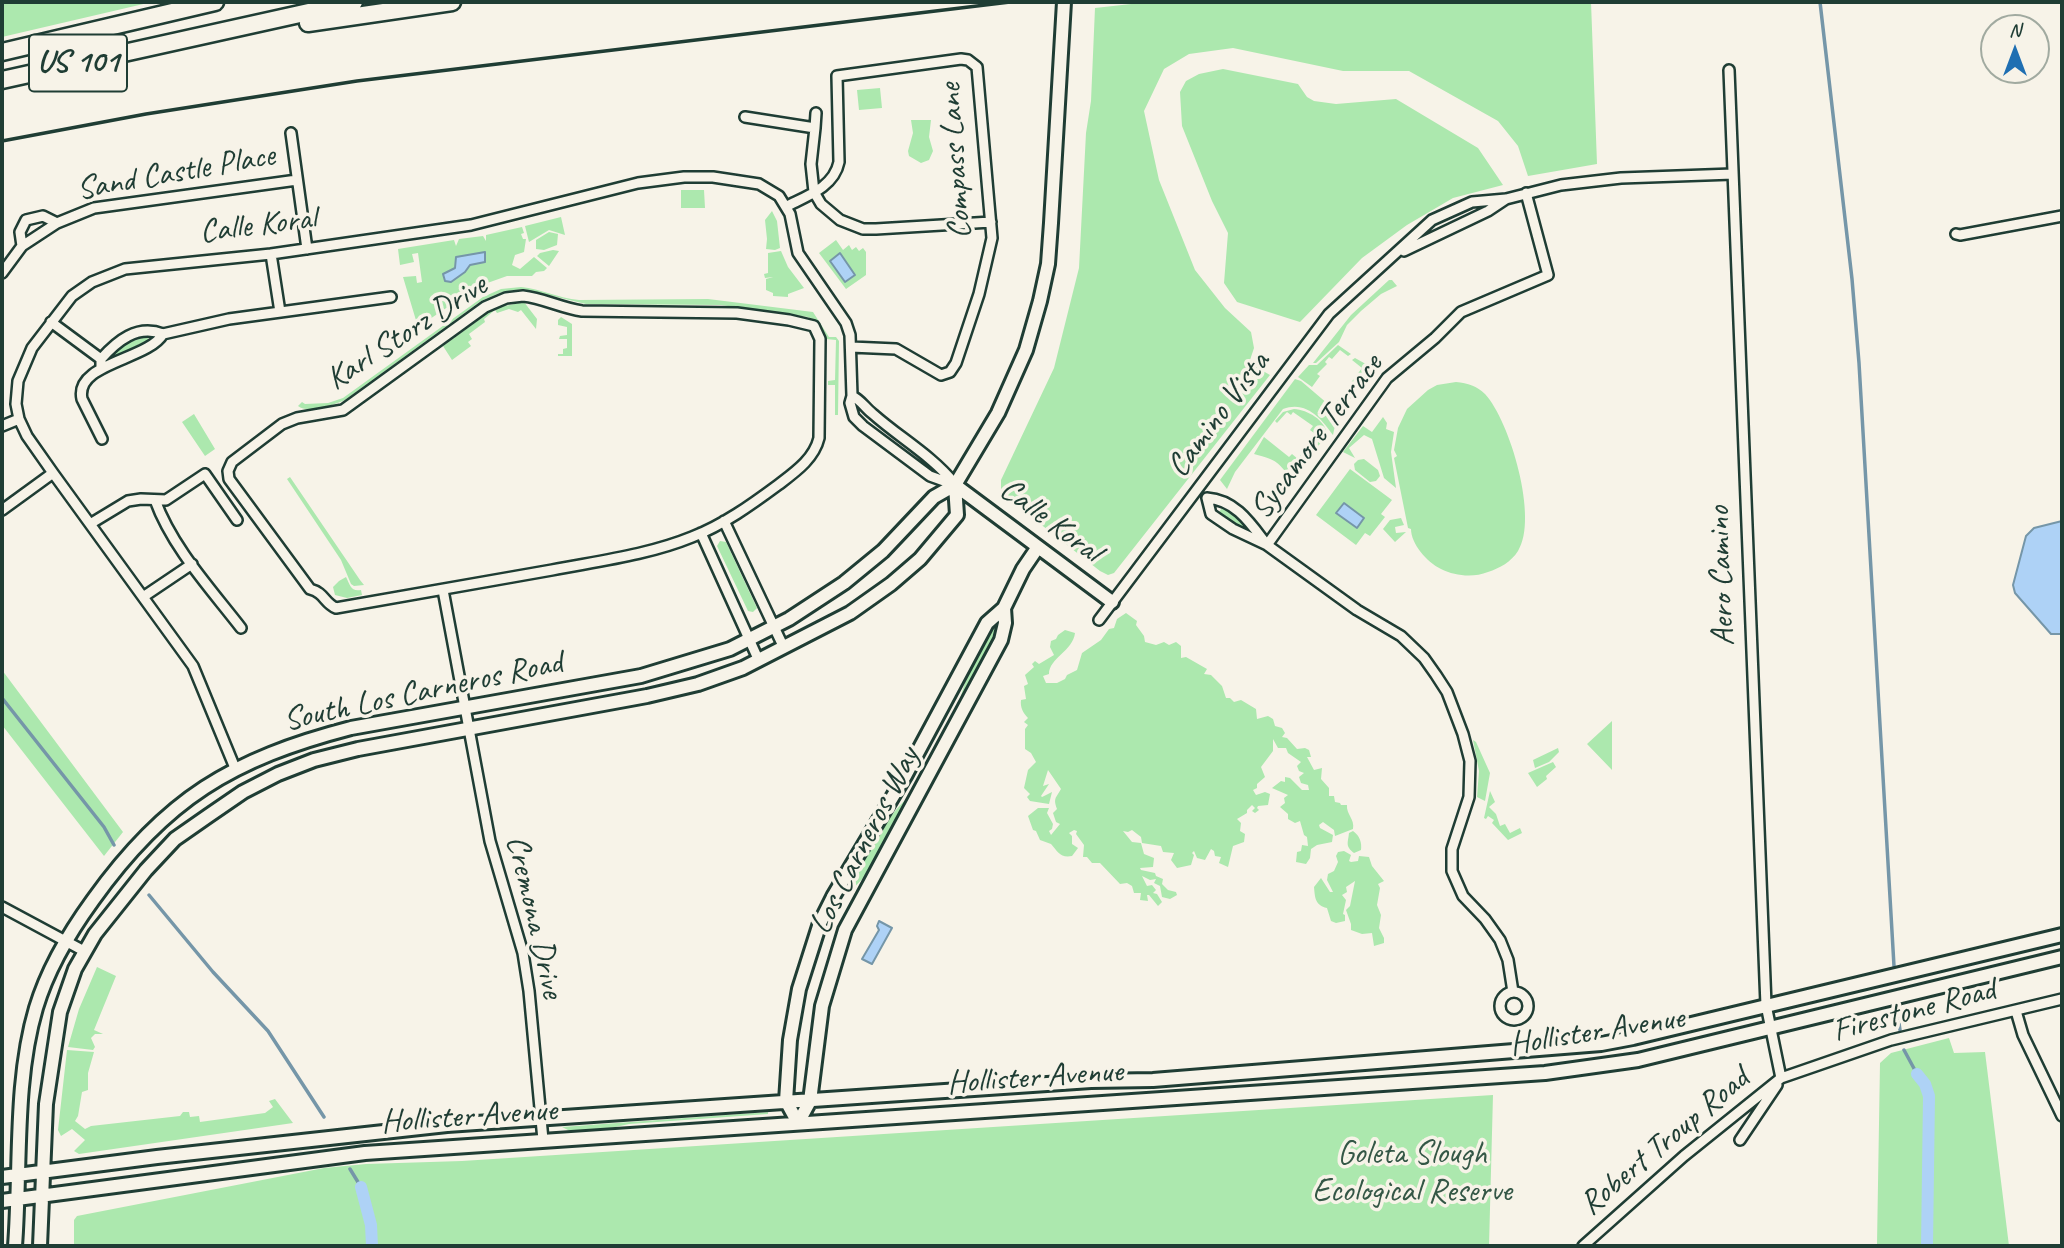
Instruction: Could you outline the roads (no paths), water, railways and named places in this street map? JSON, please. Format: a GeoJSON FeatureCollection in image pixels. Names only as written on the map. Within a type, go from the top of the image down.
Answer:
{"type":"FeatureCollection","features":[{"type":"Feature","properties":{"kind":"highway","name":"US 101"},"geometry":{"type":"LineString","coordinates":[[2,52],[215,2]]}},
{"type":"Feature","properties":{"kind":"highway","name":"US 101"},"geometry":{"type":"LineString","coordinates":[[2,80],[354,2]]}},
{"type":"Feature","properties":{"kind":"highway"},"geometry":{"type":"LineString","coordinates":[[155,47],[181,50],[318,20],[452,2]]}},
{"type":"Feature","properties":{"kind":"main road","name":"South Los Carneros Road"},"geometry":{"type":"LineString","coordinates":[[15,1246],[24,1078],[36,1011],[55,959],[109,877],[148,832],[173,810],[235,768],[270,752],[330,733],[641,676],[692,662],[750,640],[844,583],[883,551],[934,497],[955,485],[970,464],[998,413],[1026,350],[1040,301],[1048,264],[1063,6]]}},
{"type":"Feature","properties":{"kind":"main road","name":"South Los Carneros Road"},"geometry":{"type":"LineString","coordinates":[[40,1246],[46,1104],[60,1012],[84,951],[146,870],[175,839],[243,792],[278,774],[343,751],[673,690],[698,684],[759,661],[850,613],[920,559],[957,515],[955,485]]}},
{"type":"Feature","properties":{"kind":"main road","name":"Calle Koral"},"geometry":{"type":"LineString","coordinates":[[955,485],[1112,602]]}},
{"type":"Feature","properties":{"kind":"main road","name":"Los Carneros Way"},"geometry":{"type":"LineString","coordinates":[[786,1101],[796,1001],[806,962],[834,895],[905,776],[987,623],[1004,608],[1023,569],[1038,547]]}},
{"type":"Feature","properties":{"kind":"main road","name":"Los Carneros Way"},"geometry":{"type":"LineString","coordinates":[[798,1123],[810,1101],[822,1006],[845,930],[1001,640],[1005,623],[1004,608]]}},
{"type":"Feature","properties":{"kind":"main road"},"geometry":{"type":"LineString","coordinates":[[905,776],[924,786]]}},
{"type":"Feature","properties":{"kind":"main road","name":"Hollister Avenue"},"geometry":{"type":"LineString","coordinates":[[2,1177],[335,1136],[540,1117],[1091,1081],[1153,1080],[1543,1050],[1633,1038],[2062,934]]}},
{"type":"Feature","properties":{"kind":"main road","name":"Hollister Avenue"},"geometry":{"type":"LineString","coordinates":[[2,1201],[365,1153],[1364,1083],[1545,1073],[1638,1060],[2062,957]]}},
{"type":"Feature","properties":{"kind":"main road"},"geometry":{"type":"LineString","coordinates":[[786,1101],[798,1123]]}},
{"type":"Feature","properties":{"kind":"street","name":"Compass Lane"},"geometry":{"type":"LineString","coordinates":[[814,192],[837,172],[839,162],[837,76],[961,59],[973,63],[979,73],[991,244],[963,348],[952,371],[947,374],[936,373],[896,349],[850,347]]}},
{"type":"Feature","properties":{"kind":"street","name":"Aero Camino"},"geometry":{"type":"LineString","coordinates":[[1729,70],[1766,1005],[1782,1078]]}},
{"type":"Feature","properties":{"kind":"street"},"geometry":{"type":"LineString","coordinates":[[816,113],[811,164],[814,192],[821,204],[840,220],[863,229],[991,222]]}},
{"type":"Feature","properties":{"kind":"street"},"geometry":{"type":"LineString","coordinates":[[745,117],[815,128]]}},
{"type":"Feature","properties":{"kind":"street","name":"Sand Castle Place"},"geometry":{"type":"LineString","coordinates":[[291,133],[307,249]]}},
{"type":"Feature","properties":{"kind":"street","name":"Camino Vista"},"geometry":{"type":"LineString","coordinates":[[1099,620],[1329,314],[1437,216],[1472,202],[1506,199],[1526,192],[1606,179],[1733,174]]}},
{"type":"Feature","properties":{"kind":"street","name":"Calle Koral"},"geometry":{"type":"LineString","coordinates":[[235,768],[193,666],[53,473],[27,436],[19,419],[16,404],[18,381],[32,348],[72,296],[92,282],[117,271],[271,254],[499,219],[613,188],[684,177],[728,178],[759,184],[773,190],[787,206],[798,253],[846,323],[850,335],[850,402],[854,417],[930,476],[955,485]]}},
{"type":"Feature","properties":{"kind":"street","name":"Sand Castle Place"},"geometry":{"type":"LineString","coordinates":[[2,273],[22,246],[57,223],[94,208],[296,180]]}},
{"type":"Feature","properties":{"kind":"street"},"geometry":{"type":"LineString","coordinates":[[787,206],[814,192]]}},
{"type":"Feature","properties":{"kind":"street","name":"Sycamore Terrace"},"geometry":{"type":"LineString","coordinates":[[1267,545],[1387,378],[1461,312],[1548,275],[1526,192]]}},
{"type":"Feature","properties":{"kind":"street","name":"Camino Vista"},"geometry":{"type":"LineString","coordinates":[[1396,254],[1488,211],[1506,199]]}},
{"type":"Feature","properties":{"kind":"street"},"geometry":{"type":"LineString","coordinates":[[22,246],[20,233],[26,219],[43,216],[57,223]]}},
{"type":"Feature","properties":{"kind":"street"},"geometry":{"type":"LineString","coordinates":[[1955,234],[2062,216]]}},
{"type":"Feature","properties":{"kind":"street"},"geometry":{"type":"LineString","coordinates":[[271,254],[280,312]]}},
{"type":"Feature","properties":{"kind":"street","name":"Karl Storz Drive"},"geometry":{"type":"LineString","coordinates":[[535,297],[566,309],[582,311],[737,313],[814,326],[820,339],[817,446],[793,474],[744,510],[701,533],[659,548],[336,608],[330,606],[319,592],[310,589],[229,479],[228,471],[232,462],[282,424],[297,418],[344,410],[485,307],[506,298],[535,297]]}},
{"type":"Feature","properties":{"kind":"street"},"geometry":{"type":"LineString","coordinates":[[102,439],[81,393],[85,382],[114,345],[130,334],[153,330],[163,334],[193,325],[391,298]]}},
{"type":"Feature","properties":{"kind":"street"},"geometry":{"type":"LineString","coordinates":[[51,322],[101,363],[110,366],[158,342],[163,334]]}},
{"type":"Feature","properties":{"kind":"street","name":"Calle Koral"},"geometry":{"type":"LineString","coordinates":[[852,396],[937,463],[955,485]]}},
{"type":"Feature","properties":{"kind":"street"},"geometry":{"type":"LineString","coordinates":[[2,426],[19,419]]}},
{"type":"Feature","properties":{"kind":"street"},"geometry":{"type":"LineString","coordinates":[[2,510],[53,473]]}},
{"type":"Feature","properties":{"kind":"street"},"geometry":{"type":"LineString","coordinates":[[90,524],[128,501],[166,500],[205,474],[237,520]]}},
{"type":"Feature","properties":{"kind":"street"},"geometry":{"type":"LineString","coordinates":[[1196,490],[1208,498],[1221,499],[1242,514],[1267,545]]}},
{"type":"Feature","properties":{"kind":"street"},"geometry":{"type":"LineString","coordinates":[[1208,498],[1211,514],[1233,529],[1267,545],[1357,610],[1401,636],[1424,658],[1447,692],[1468,748],[1471,774],[1469,797],[1452,849],[1452,871],[1463,896],[1500,940],[1508,960],[1513,992]]}},
{"type":"Feature","properties":{"kind":"street"},"geometry":{"type":"LineString","coordinates":[[155,500],[161,517],[192,564],[241,628]]}},
{"type":"Feature","properties":{"kind":"street"},"geometry":{"type":"LineString","coordinates":[[724,521],[784,648]]}},
{"type":"Feature","properties":{"kind":"street"},"geometry":{"type":"LineString","coordinates":[[701,533],[759,661]]}},
{"type":"Feature","properties":{"kind":"street"},"geometry":{"type":"LineString","coordinates":[[144,597],[192,564]]}},
{"type":"Feature","properties":{"kind":"street","name":"Cremona Drive"},"geometry":{"type":"LineString","coordinates":[[443,590],[490,841],[523,953],[543,1140]]}},
{"type":"Feature","properties":{"kind":"street"},"geometry":{"type":"LineString","coordinates":[[2,907],[84,951]]}},
{"type":"Feature","properties":{"kind":"street","name":"Firestone Road"},"geometry":{"type":"LineString","coordinates":[[1782,1078],[1891,1040],[2062,999]]}},
{"type":"Feature","properties":{"kind":"street"},"geometry":{"type":"LineString","coordinates":[[2016,1011],[2023,1035],[2062,1116]]}},
{"type":"Feature","properties":{"kind":"street"},"geometry":{"type":"LineString","coordinates":[[1740,1140],[1782,1078]]}},
{"type":"Feature","properties":{"kind":"street","name":"Robert Troup Road"},"geometry":{"type":"LineString","coordinates":[[1583,1246],[1684,1156],[1782,1078]]}},
{"type":"Feature","properties":{"kind":"water"},"geometry":{"type":"Polygon","coordinates":[[[485,252],[485,262],[470,265],[451,282],[445,281],[443,274],[455,268],[456,257],[485,252]]]}},
{"type":"Feature","properties":{"kind":"water"},"geometry":{"type":"Polygon","coordinates":[[[840,253],[855,275],[845,282],[830,261],[840,253]]]}},
{"type":"Feature","properties":{"kind":"water"},"geometry":{"type":"Polygon","coordinates":[[[1344,503],[1364,518],[1357,528],[1336,513],[1344,503]]]}},
{"type":"Feature","properties":{"kind":"water"},"geometry":{"type":"Polygon","coordinates":[[[2062,521],[2062,634],[2051,634],[2015,593],[2013,585],[2026,536],[2034,528],[2062,521]]]}},
{"type":"Feature","properties":{"kind":"water"},"geometry":{"type":"Polygon","coordinates":[[[879,921],[892,928],[872,964],[862,959],[879,930],[879,921]]]}},
{"type":"Feature","properties":{"kind":"waterway"},"geometry":{"type":"LineString","coordinates":[[1820,2],[1859,363],[1894,966]]}},
{"type":"Feature","properties":{"kind":"waterway"},"geometry":{"type":"LineString","coordinates":[[2,698],[104,827],[114,845]]}},
{"type":"Feature","properties":{"kind":"waterway"},"geometry":{"type":"LineString","coordinates":[[149,895],[213,972],[268,1031],[324,1117]]}},
{"type":"Feature","properties":{"kind":"waterway"},"geometry":{"type":"LineString","coordinates":[[1897,1010],[1900,1030]]}},
{"type":"Feature","properties":{"kind":"waterway"},"geometry":{"type":"LineString","coordinates":[[1904,1050],[1917,1074]]}},
{"type":"Feature","properties":{"kind":"waterway"},"geometry":{"type":"LineString","coordinates":[[1917,1074],[1925,1084],[1929,1096],[1927,1246]]}},
{"type":"Feature","properties":{"kind":"waterway"},"geometry":{"type":"LineString","coordinates":[[350,1169],[361,1187]]}},
{"type":"Feature","properties":{"kind":"waterway"},"geometry":{"type":"LineString","coordinates":[[361,1187],[371,1225],[372,1246]]}},
{"type":"Feature","properties":{"kind":"railway"},"geometry":{"type":"LineString","coordinates":[[2,141],[146,114],[357,81],[1010,2]]}},
{"type":"Feature","properties":{"kind":"park label","name":"Goleta Slough Ecological Reserve"},"geometry":{"type":"Point","coordinates":[1412,1173]}}]}
